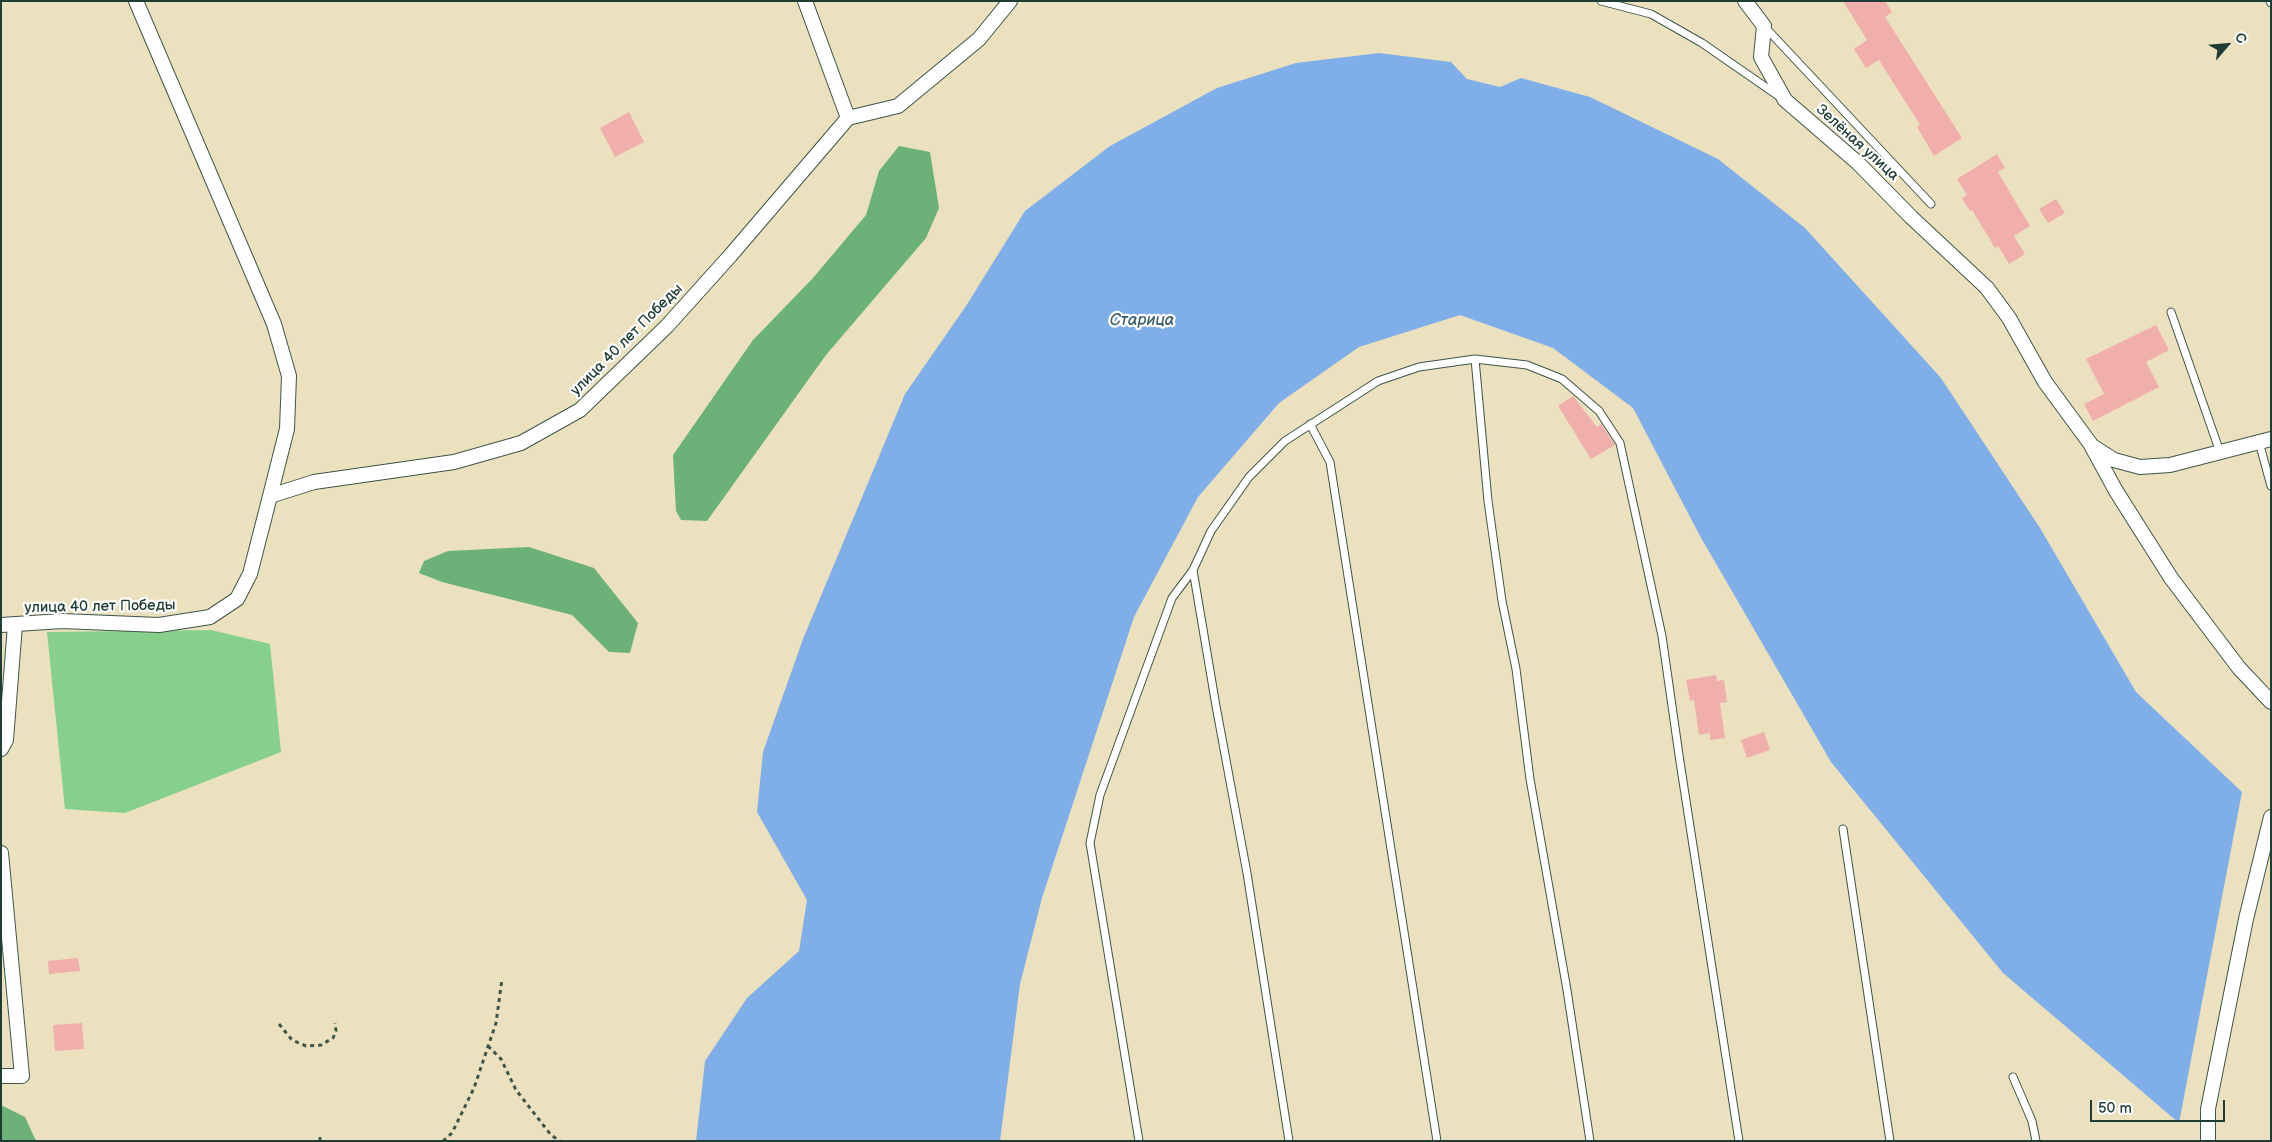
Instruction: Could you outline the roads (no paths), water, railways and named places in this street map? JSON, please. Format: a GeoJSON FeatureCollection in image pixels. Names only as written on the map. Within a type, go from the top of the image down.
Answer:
{"type":"FeatureCollection","features":[{"type":"Feature","properties":{"kind":"street"},"geometry":{"type":"LineString","coordinates":[[136,1],[274,324],[289,376],[287,429],[270,496]]}},
{"type":"Feature","properties":{"kind":"street"},"geometry":{"type":"LineString","coordinates":[[805,1],[848,118],[898,106],[979,39],[1010,1]]}},
{"type":"Feature","properties":{"kind":"street"},"geometry":{"type":"LineString","coordinates":[[1745,1],[1764,26]]}},
{"type":"Feature","properties":{"kind":"street","name":"Зелёная улица"},"geometry":{"type":"LineString","coordinates":[[1764,26],[1761,57],[1785,100],[1858,163],[1911,217],[1987,288],[2009,318],[2046,382],[2092,446]]}},
{"type":"Feature","properties":{"kind":"street","name":"улица 40 лет Победы"},"geometry":{"type":"LineString","coordinates":[[8,625],[62,621],[159,625],[210,617],[237,599],[250,574],[270,496],[314,482],[454,462],[520,443],[580,410],[666,326],[711,277],[848,118]]}},
{"type":"Feature","properties":{"kind":"street"},"geometry":{"type":"LineString","coordinates":[[2092,446],[2114,460],[2140,467],[2170,465],[2265,441]]}},
{"type":"Feature","properties":{"kind":"street"},"geometry":{"type":"LineString","coordinates":[[2092,446],[2116,491],[2172,578],[2239,668],[2271,702]]}},
{"type":"Feature","properties":{"kind":"street"},"geometry":{"type":"LineString","coordinates":[[1,749],[6,740],[8,625]]}},
{"type":"Feature","properties":{"kind":"street"},"geometry":{"type":"LineString","coordinates":[[2208,1141],[2208,1109],[2246,919],[2271,817]]}},
{"type":"Feature","properties":{"kind":"street"},"geometry":{"type":"LineString","coordinates":[[1,853],[22,1076],[1,1076]]}},
{"type":"Feature","properties":{"kind":"lane"},"geometry":{"type":"LineString","coordinates":[[1601,1],[1651,14],[1702,43],[1785,100]]}},
{"type":"Feature","properties":{"kind":"lane"},"geometry":{"type":"LineString","coordinates":[[1764,26],[1931,204]]}},
{"type":"Feature","properties":{"kind":"lane"},"geometry":{"type":"LineString","coordinates":[[2171,312],[2220,452]]}},
{"type":"Feature","properties":{"kind":"lane"},"geometry":{"type":"LineString","coordinates":[[1475,359],[1488,501],[1502,601],[1516,669],[1530,779],[1590,1141]]}},
{"type":"Feature","properties":{"kind":"lane"},"geometry":{"type":"LineString","coordinates":[[1139,1141],[1090,843],[1100,796],[1172,598],[1193,570],[1211,531],[1250,477],[1285,441],[1378,381],[1419,367],[1475,359],[1527,365],[1562,379],[1599,411],[1620,443],[1662,636],[1739,1141]]}},
{"type":"Feature","properties":{"kind":"lane"},"geometry":{"type":"LineString","coordinates":[[1310,424],[1330,462],[1436,1141]]}},
{"type":"Feature","properties":{"kind":"lane"},"geometry":{"type":"LineString","coordinates":[[2265,441],[2271,486]]}},
{"type":"Feature","properties":{"kind":"lane"},"geometry":{"type":"LineString","coordinates":[[1193,570],[1247,873],[1289,1141]]}},
{"type":"Feature","properties":{"kind":"lane"},"geometry":{"type":"LineString","coordinates":[[1843,828],[1890,1141]]}},
{"type":"Feature","properties":{"kind":"lane"},"geometry":{"type":"LineString","coordinates":[[2013,1077],[2032,1121],[2036,1141]]}},
{"type":"Feature","properties":{"kind":"water","name":"Старица"},"geometry":{"type":"Polygon","coordinates":[[[1379,53],[1451,62],[1467,79],[1500,87],[1521,78],[1590,97],[1718,159],[1805,228],[1941,378],[2040,528],[2136,692],[2242,792],[2179,1123],[2003,973],[1831,762],[1700,536],[1633,408],[1553,348],[1460,315],[1359,347],[1279,403],[1198,497],[1134,617],[1042,898],[1020,984],[1000,1141],[696,1141],[705,1061],[747,998],[799,951],[807,900],[757,812],[763,752],[803,639],[905,394],[966,306],[1025,211],[1110,146],[1217,88],[1296,63],[1379,53]]]}}]}
